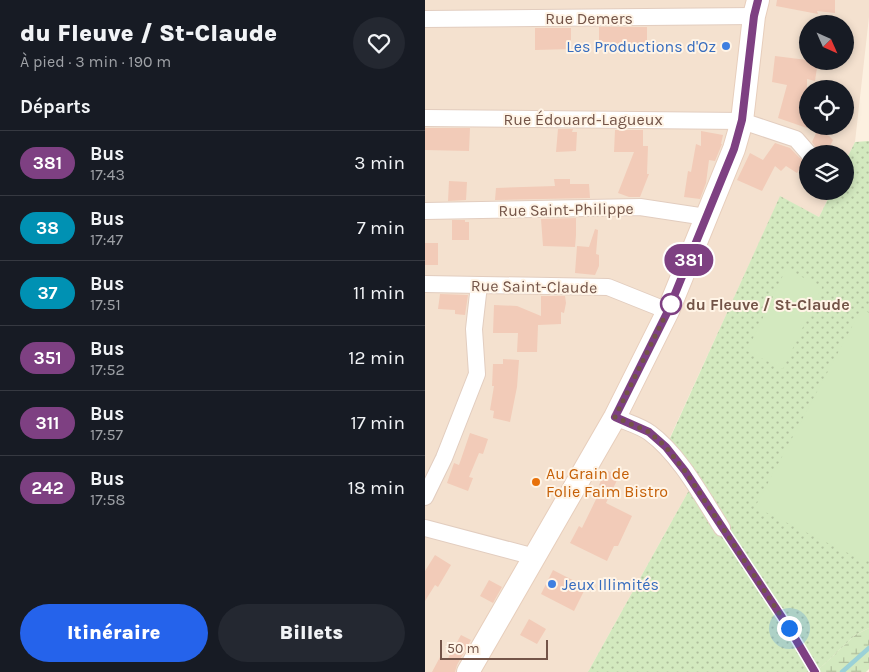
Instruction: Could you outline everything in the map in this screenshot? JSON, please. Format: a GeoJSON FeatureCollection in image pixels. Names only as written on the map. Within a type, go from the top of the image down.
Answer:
{"type":"FeatureCollection","features":[{"type":"Feature","properties":{"kind":"street","name":"Rue Demers"},"geometry":{"type":"LineString","coordinates":[[425,19],[756,8]]}},
{"type":"Feature","properties":{"kind":"street"},"geometry":{"type":"LineString","coordinates":[[468,672],[615,417],[668,311],[734,149],[742,120],[756,8]]}},
{"type":"Feature","properties":{"kind":"street","name":"Rue Édouard-Lagueux"},"geometry":{"type":"LineString","coordinates":[[425,118],[742,120],[796,139],[801,145]]}},
{"type":"Feature","properties":{"kind":"street","name":"Rue Saint-Philippe"},"geometry":{"type":"LineString","coordinates":[[425,211],[640,207],[706,217]]}},
{"type":"Feature","properties":{"kind":"street","name":"Rue Saint-Claude"},"geometry":{"type":"LineString","coordinates":[[425,284],[608,287],[668,311]]}},
{"type":"Feature","properties":{"kind":"street"},"geometry":{"type":"LineString","coordinates":[[425,497],[444,458],[477,374],[474,329],[479,285]]}},
{"type":"Feature","properties":{"kind":"street"},"geometry":{"type":"LineString","coordinates":[[615,417],[649,432],[666,447],[685,471],[722,528]]}},
{"type":"Feature","properties":{"kind":"street"},"geometry":{"type":"LineString","coordinates":[[425,528],[535,557]]}},
{"type":"Feature","properties":{"kind":"lane"},"geometry":{"type":"LineString","coordinates":[[722,528],[789,628],[815,672]]}},
{"type":"Feature","properties":{"kind":"shaded area"},"geometry":{"type":"Polygon","coordinates":[[[425,0],[869,0],[869,17],[855,142],[854,145],[799,145],[799,200],[828,200],[819,217],[780,197],[666,446],[693,483],[588,672],[425,672],[425,0]]]}},
{"type":"Feature","properties":{"kind":"green space"},"geometry":{"type":"Polygon","coordinates":[[[869,141],[869,628],[855,635],[816,672],[588,672],[693,483],[666,447],[780,196],[819,217],[828,200],[854,200],[855,142],[869,141]]]}},
{"type":"Feature","properties":{"kind":"green space"},"geometry":{"type":"Polygon","coordinates":[[[786,269],[822,287],[783,369],[747,351],[786,269]]]}},
{"type":"Feature","properties":{"kind":"green space"},"geometry":{"type":"Polygon","coordinates":[[[862,308],[869,313],[869,556],[866,562],[755,507],[862,308]]]}},
{"type":"Feature","properties":{"kind":"green space"},"geometry":{"type":"Polygon","coordinates":[[[869,628],[869,669],[866,672],[816,672],[855,635],[869,628]]]}},
{"type":"Feature","properties":{"kind":"building"},"geometry":{"type":"Polygon","coordinates":[[[777,0],[835,0],[835,13],[817,11],[818,14],[776,6],[777,0]]]}},
{"type":"Feature","properties":{"kind":"building"},"geometry":{"type":"Polygon","coordinates":[[[599,27],[647,27],[647,47],[617,46],[617,49],[599,49],[599,27]]]}},
{"type":"Feature","properties":{"kind":"building"},"geometry":{"type":"Polygon","coordinates":[[[535,28],[571,28],[571,49],[535,50],[535,28]]]}},
{"type":"Feature","properties":{"kind":"building"},"geometry":{"type":"Polygon","coordinates":[[[775,56],[799,59],[799,70],[817,70],[815,80],[799,80],[799,125],[778,118],[787,85],[772,82],[775,56]]]}},
{"type":"Feature","properties":{"kind":"building"},"geometry":{"type":"Polygon","coordinates":[[[425,128],[470,128],[469,151],[425,150],[425,128]]]}},
{"type":"Feature","properties":{"kind":"building"},"geometry":{"type":"Polygon","coordinates":[[[558,129],[573,129],[572,132],[577,132],[576,151],[556,152],[558,129]]]}},
{"type":"Feature","properties":{"kind":"building"},"geometry":{"type":"Polygon","coordinates":[[[615,130],[643,130],[643,146],[648,146],[647,174],[649,174],[640,197],[629,197],[618,193],[634,152],[614,152],[615,130]]]}},
{"type":"Feature","properties":{"kind":"building"},"geometry":{"type":"Polygon","coordinates":[[[701,131],[723,135],[722,144],[715,161],[709,160],[706,183],[700,199],[684,197],[688,171],[691,172],[696,144],[701,146],[701,131]]]}},
{"type":"Feature","properties":{"kind":"building"},"geometry":{"type":"Polygon","coordinates":[[[815,135],[827,135],[833,140],[830,145],[814,145],[812,142],[815,135]]]}},
{"type":"Feature","properties":{"kind":"building"},"geometry":{"type":"Polygon","coordinates":[[[775,143],[790,148],[799,157],[799,170],[797,173],[786,166],[781,171],[775,166],[762,191],[737,180],[750,153],[763,160],[775,143]]]}},
{"type":"Feature","properties":{"kind":"building"},"geometry":{"type":"Polygon","coordinates":[[[554,179],[570,179],[570,184],[589,184],[590,198],[495,200],[496,188],[555,186],[554,179]]]}},
{"type":"Feature","properties":{"kind":"building"},"geometry":{"type":"Polygon","coordinates":[[[449,181],[467,182],[466,200],[448,201],[449,181]]]}},
{"type":"Feature","properties":{"kind":"building"},"geometry":{"type":"Polygon","coordinates":[[[576,218],[575,247],[543,246],[541,219],[576,218]]]}},
{"type":"Feature","properties":{"kind":"building"},"geometry":{"type":"Polygon","coordinates":[[[452,220],[465,220],[465,222],[469,222],[469,240],[452,240],[452,220]]]}},
{"type":"Feature","properties":{"kind":"building"},"geometry":{"type":"Polygon","coordinates":[[[595,229],[598,230],[596,254],[599,255],[599,266],[595,275],[575,273],[577,246],[589,247],[595,229]]]}},
{"type":"Feature","properties":{"kind":"building"},"geometry":{"type":"Polygon","coordinates":[[[425,243],[438,243],[438,265],[425,265],[425,243]]]}},
{"type":"Feature","properties":{"kind":"building"},"geometry":{"type":"Polygon","coordinates":[[[440,294],[468,295],[465,315],[455,314],[455,310],[438,309],[440,294]]]}},
{"type":"Feature","properties":{"kind":"building"},"geometry":{"type":"Polygon","coordinates":[[[541,296],[565,296],[566,303],[564,313],[561,312],[561,324],[538,325],[537,352],[517,352],[518,333],[493,333],[494,305],[517,306],[541,316],[541,296]]]}},
{"type":"Feature","properties":{"kind":"building"},"geometry":{"type":"Polygon","coordinates":[[[503,359],[519,360],[517,387],[510,422],[493,418],[494,411],[490,410],[494,386],[492,386],[493,364],[503,364],[503,359]]]}},
{"type":"Feature","properties":{"kind":"building"},"geometry":{"type":"Polygon","coordinates":[[[470,433],[488,439],[483,454],[479,453],[469,477],[473,478],[468,491],[447,483],[454,463],[459,465],[470,433]]]}},
{"type":"Feature","properties":{"kind":"building"},"geometry":{"type":"Polygon","coordinates":[[[606,470],[619,476],[606,503],[632,516],[618,546],[614,546],[607,561],[570,543],[579,526],[582,528],[602,487],[599,485],[606,470]]]}},
{"type":"Feature","properties":{"kind":"building"},"geometry":{"type":"Polygon","coordinates":[[[435,555],[451,565],[438,587],[435,585],[425,601],[425,571],[435,555]]]}},
{"type":"Feature","properties":{"kind":"building"},"geometry":{"type":"Polygon","coordinates":[[[553,570],[586,587],[574,611],[541,594],[553,570]]]}},
{"type":"Feature","properties":{"kind":"building"},"geometry":{"type":"Polygon","coordinates":[[[489,580],[502,587],[493,603],[480,596],[489,580]]]}},
{"type":"Feature","properties":{"kind":"building"},"geometry":{"type":"Polygon","coordinates":[[[529,619],[546,629],[537,644],[520,635],[529,619]]]}},
{"type":"Feature","properties":{"kind":"building"},"geometry":{"type":"Polygon","coordinates":[[[461,635],[471,640],[455,672],[432,672],[440,657],[447,660],[461,635]]]}},
{"type":"Feature","properties":{"kind":"waterway"},"geometry":{"type":"LineString","coordinates":[[842,672],[869,648]]}},
{"type":"Feature","properties":{"kind":"bus line","name":"381"},"geometry":{"type":"LineString","coordinates":[[758,0],[754,16],[742,120],[734,149],[668,311],[615,417],[649,432],[666,447],[685,471],[789,628],[815,672]]}},
{"type":"Feature","properties":{"kind":"place","name":"Les Productions d'Oz"},"geometry":{"type":"Point","coordinates":[726,46]}},
{"type":"Feature","properties":{"kind":"place","name":"du Fleuve / St-Claude"},"geometry":{"type":"Point","coordinates":[671,304]}},
{"type":"Feature","properties":{"kind":"place","name":"Au Grain de Folie Faim Bistro"},"geometry":{"type":"Point","coordinates":[536,482]}},
{"type":"Feature","properties":{"kind":"place","name":"Jeux Illimités"},"geometry":{"type":"Point","coordinates":[552,584]}},
{"type":"Feature","properties":{"kind":"route"},"geometry":{"type":"LineString","coordinates":[[671,304],[615,417],[649,432],[666,447],[685,471],[789,628]]}}]}
